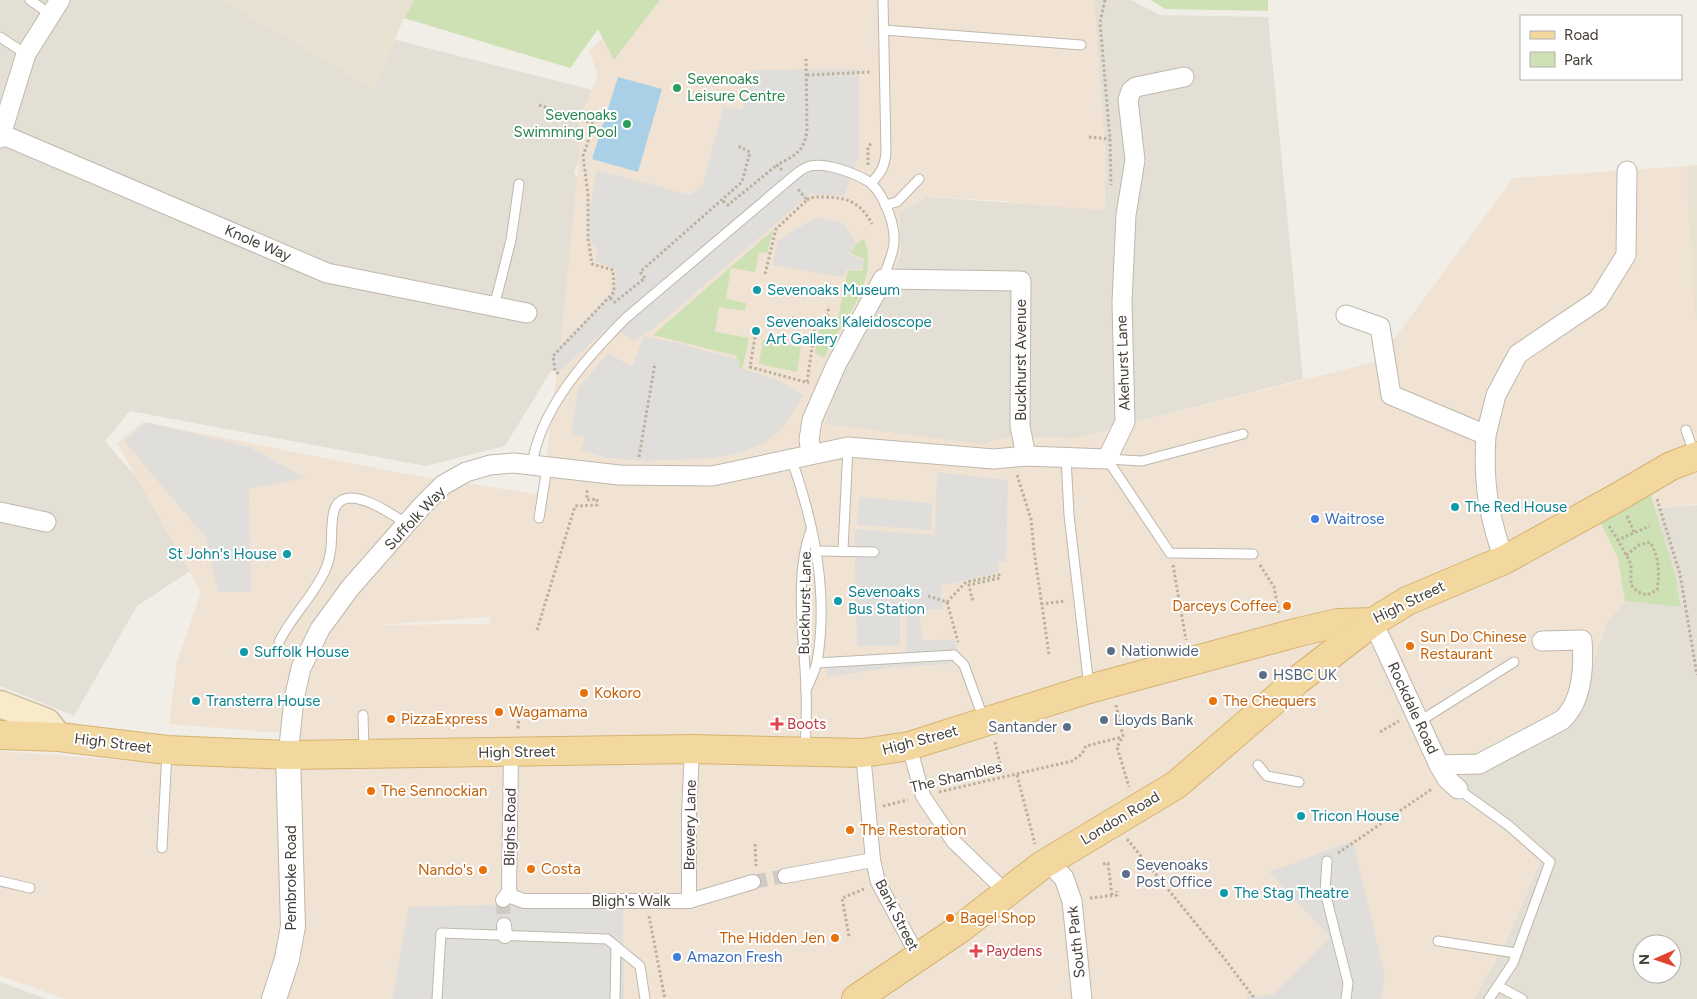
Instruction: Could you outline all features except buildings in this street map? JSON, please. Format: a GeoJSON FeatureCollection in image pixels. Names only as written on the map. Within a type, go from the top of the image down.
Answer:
{"type":"FeatureCollection","features":[{"type":"Feature","properties":{"kind":"main road","name":"High Street"},"geometry":{"type":"LineString","coordinates":[[0,736],[59,737],[168,750],[288,755],[692,749],[863,753],[909,746],[1100,686],[1190,663],[1290,627],[1373,622],[1406,601],[1504,560],[1618,497],[1650,477],[1696,456]]}},
{"type":"Feature","properties":{"kind":"main road","name":"London Road"},"geometry":{"type":"LineString","coordinates":[[856,999],[919,958],[1045,864],[1176,785],[1236,740],[1299,679],[1320,665],[1373,622]]}},
{"type":"Feature","properties":{"kind":"main road"},"geometry":{"type":"LineString","coordinates":[[1290,627],[1320,665]]}},
{"type":"Feature","properties":{"kind":"main road"},"geometry":{"type":"LineString","coordinates":[[0,704],[47,722],[59,737]]}},
{"type":"Feature","properties":{"kind":"street"},"geometry":{"type":"LineString","coordinates":[[1,136],[26,54],[55,7]]}},
{"type":"Feature","properties":{"kind":"street","name":"Akehurst Lane"},"geometry":{"type":"LineString","coordinates":[[1107,459],[1125,422],[1122,302],[1126,215],[1135,160],[1128,100],[1131,91],[1136,88],[1184,77]]}},
{"type":"Feature","properties":{"kind":"street","name":"Knole Way"},"geometry":{"type":"LineString","coordinates":[[1,136],[326,272],[527,314]]}},
{"type":"Feature","properties":{"kind":"street"},"geometry":{"type":"LineString","coordinates":[[1504,560],[1493,527],[1485,490],[1486,435],[1496,395],[1518,354],[1598,300],[1626,255],[1627,171]]}},
{"type":"Feature","properties":{"kind":"street"},"geometry":{"type":"LineString","coordinates":[[811,453],[810,429],[836,365],[883,279]]}},
{"type":"Feature","properties":{"kind":"street","name":"Buckhurst Avenue"},"geometry":{"type":"LineString","coordinates":[[883,279],[1021,281],[1019,457]]}},
{"type":"Feature","properties":{"kind":"street"},"geometry":{"type":"LineString","coordinates":[[1346,315],[1380,327],[1392,394],[1486,435]]}},
{"type":"Feature","properties":{"kind":"street"},"geometry":{"type":"LineString","coordinates":[[791,458],[848,447],[983,459],[1066,457],[1107,459]]}},
{"type":"Feature","properties":{"kind":"street","name":"Suffolk Way"},"geometry":{"type":"LineString","coordinates":[[288,755],[297,683],[309,648],[350,588],[443,485],[466,472],[495,464],[540,466],[653,477],[712,476],[791,458]]}},
{"type":"Feature","properties":{"kind":"street"},"geometry":{"type":"LineString","coordinates":[[0,512],[46,522]]}},
{"type":"Feature","properties":{"kind":"street","name":"Rockdale Road"},"geometry":{"type":"LineString","coordinates":[[1373,622],[1448,777]]}},
{"type":"Feature","properties":{"kind":"street"},"geometry":{"type":"LineString","coordinates":[[1448,777],[1479,764],[1562,720],[1568,714],[1582,679],[1584,664],[1582,640],[1542,641]]}},
{"type":"Feature","properties":{"kind":"street"},"geometry":{"type":"LineString","coordinates":[[909,746],[923,796],[954,842],[1006,892]]}},
{"type":"Feature","properties":{"kind":"street","name":"Brewery Lane"},"geometry":{"type":"LineString","coordinates":[[689,901],[689,814],[692,749]]}},
{"type":"Feature","properties":{"kind":"street","name":"Blighs Road"},"geometry":{"type":"LineString","coordinates":[[506,896],[511,752]]}},
{"type":"Feature","properties":{"kind":"street","name":"Bank Street"},"geometry":{"type":"LineString","coordinates":[[863,753],[873,860],[878,882],[919,958]]}},
{"type":"Feature","properties":{"kind":"street","name":"Pembroke Road"},"geometry":{"type":"LineString","coordinates":[[274,999],[287,959],[293,926],[288,755]]}},
{"type":"Feature","properties":{"kind":"street"},"geometry":{"type":"LineString","coordinates":[[784,876],[873,860]]}},
{"type":"Feature","properties":{"kind":"street","name":"South Park"},"geometry":{"type":"LineString","coordinates":[[1045,864],[1064,878],[1072,901],[1082,999]]}},
{"type":"Feature","properties":{"kind":"street","name":"Bligh's Walk"},"geometry":{"type":"LineString","coordinates":[[506,896],[524,901],[689,901],[754,876]]}},
{"type":"Feature","properties":{"kind":"lane"},"geometry":{"type":"LineString","coordinates":[[30,0],[55,7]]}},
{"type":"Feature","properties":{"kind":"lane"},"geometry":{"type":"LineString","coordinates":[[871,182],[885,165],[886,152],[883,0]]}},
{"type":"Feature","properties":{"kind":"lane"},"geometry":{"type":"LineString","coordinates":[[884,30],[1081,45]]}},
{"type":"Feature","properties":{"kind":"lane"},"geometry":{"type":"LineString","coordinates":[[0,37],[26,54]]}},
{"type":"Feature","properties":{"kind":"lane"},"geometry":{"type":"LineString","coordinates":[[540,518],[540,466],[535,446],[544,422],[571,382],[593,354],[626,318],[804,168],[822,165],[871,182],[885,205],[894,243],[883,279]]}},
{"type":"Feature","properties":{"kind":"lane"},"geometry":{"type":"LineString","coordinates":[[885,205],[897,202],[919,180]]}},
{"type":"Feature","properties":{"kind":"lane"},"geometry":{"type":"LineString","coordinates":[[494,308],[511,240],[519,184]]}},
{"type":"Feature","properties":{"kind":"lane"},"geometry":{"type":"LineString","coordinates":[[1686,430],[1696,456]]}},
{"type":"Feature","properties":{"kind":"lane"},"geometry":{"type":"LineString","coordinates":[[1107,459],[1142,461],[1243,434]]}},
{"type":"Feature","properties":{"kind":"lane"},"geometry":{"type":"LineString","coordinates":[[843,550],[848,447]]}},
{"type":"Feature","properties":{"kind":"lane"},"geometry":{"type":"LineString","coordinates":[[1066,457],[1069,515],[1078,600],[1100,686]]}},
{"type":"Feature","properties":{"kind":"lane","name":"Buckhurst Lane"},"geometry":{"type":"LineString","coordinates":[[791,458],[807,507],[810,530],[804,546],[802,610],[806,690],[805,751]]}},
{"type":"Feature","properties":{"kind":"lane"},"geometry":{"type":"LineString","coordinates":[[1107,459],[1170,553],[1253,554]]}},
{"type":"Feature","properties":{"kind":"lane"},"geometry":{"type":"LineString","coordinates":[[279,642],[284,630],[307,601],[327,566],[333,546],[334,510],[340,502],[351,498],[366,500],[407,524]]}},
{"type":"Feature","properties":{"kind":"lane"},"geometry":{"type":"LineString","coordinates":[[806,690],[817,663],[821,611],[817,551],[810,530]]}},
{"type":"Feature","properties":{"kind":"lane"},"geometry":{"type":"LineString","coordinates":[[817,551],[874,552]]}},
{"type":"Feature","properties":{"kind":"lane"},"geometry":{"type":"LineString","coordinates":[[817,663],[954,656],[964,665],[987,722]]}},
{"type":"Feature","properties":{"kind":"lane"},"geometry":{"type":"LineString","coordinates":[[1420,722],[1514,662]]}},
{"type":"Feature","properties":{"kind":"lane"},"geometry":{"type":"LineString","coordinates":[[363,715],[364,755]]}},
{"type":"Feature","properties":{"kind":"lane"},"geometry":{"type":"LineString","coordinates":[[162,848],[168,750]]}},
{"type":"Feature","properties":{"kind":"lane"},"geometry":{"type":"LineString","coordinates":[[1258,765],[1267,776],[1299,782]]}},
{"type":"Feature","properties":{"kind":"lane"},"geometry":{"type":"LineString","coordinates":[[1448,777],[1508,825],[1550,862],[1512,963],[1489,999]]}},
{"type":"Feature","properties":{"kind":"lane"},"geometry":{"type":"LineString","coordinates":[[1327,861],[1325,892],[1348,983],[1346,999]]}},
{"type":"Feature","properties":{"kind":"lane"},"geometry":{"type":"LineString","coordinates":[[0,881],[30,888]]}},
{"type":"Feature","properties":{"kind":"lane"},"geometry":{"type":"LineString","coordinates":[[437,999],[441,933],[504,930],[607,939],[640,966],[645,999]]}},
{"type":"Feature","properties":{"kind":"lane"},"geometry":{"type":"LineString","coordinates":[[1438,941],[1516,953]]}},
{"type":"Feature","properties":{"kind":"lane"},"geometry":{"type":"LineString","coordinates":[[615,999],[616,946]]}},
{"type":"Feature","properties":{"kind":"lane"},"geometry":{"type":"LineString","coordinates":[[1498,986],[1522,999]]}},
{"type":"Feature","properties":{"kind":"path"},"geometry":{"type":"LineString","coordinates":[[723,200],[728,205],[777,164],[802,150],[805,141],[806,59]]}},
{"type":"Feature","properties":{"kind":"path"},"geometry":{"type":"LineString","coordinates":[[807,74],[871,73],[871,66]]}},
{"type":"Feature","properties":{"kind":"path"},"geometry":{"type":"LineString","coordinates":[[540,105],[594,124],[583,156],[588,194],[588,238],[592,264],[612,270],[614,292],[610,298],[553,356],[555,372],[571,382]]}},
{"type":"Feature","properties":{"kind":"path"},"geometry":{"type":"LineString","coordinates":[[1088,137],[1110,139]]}},
{"type":"Feature","properties":{"kind":"path"},"geometry":{"type":"LineString","coordinates":[[610,298],[615,302],[645,278],[640,272],[742,182],[750,152],[738,146]]}},
{"type":"Feature","properties":{"kind":"path"},"geometry":{"type":"LineString","coordinates":[[777,164],[807,200]]}},
{"type":"Feature","properties":{"kind":"path"},"geometry":{"type":"LineString","coordinates":[[766,274],[776,229],[812,197],[849,199],[866,214],[872,224]]}},
{"type":"Feature","properties":{"kind":"path"},"geometry":{"type":"LineString","coordinates":[[792,318],[822,322],[827,317],[829,306]]}},
{"type":"Feature","properties":{"kind":"path"},"geometry":{"type":"LineString","coordinates":[[807,383],[816,321]]}},
{"type":"Feature","properties":{"kind":"path"},"geometry":{"type":"LineString","coordinates":[[755,337],[750,367],[827,388]]}},
{"type":"Feature","properties":{"kind":"path"},"geometry":{"type":"LineString","coordinates":[[639,464],[639,448],[655,363]]}},
{"type":"Feature","properties":{"kind":"path"},"geometry":{"type":"LineString","coordinates":[[1019,457],[1031,519],[1049,654]]}},
{"type":"Feature","properties":{"kind":"path"},"geometry":{"type":"LineString","coordinates":[[537,630],[575,506],[596,505],[597,499],[587,500],[587,472]]}},
{"type":"Feature","properties":{"kind":"path"},"geometry":{"type":"LineString","coordinates":[[1650,477],[1680,574],[1697,675]]}},
{"type":"Feature","properties":{"kind":"path"},"geometry":{"type":"LineString","coordinates":[[1626,555],[1639,545],[1650,542],[1655,550],[1660,574],[1657,590],[1648,595],[1638,592],[1631,585],[1631,564],[1626,555],[1618,540],[1650,526]]}},
{"type":"Feature","properties":{"kind":"path"},"geometry":{"type":"LineString","coordinates":[[1170,553],[1190,663]]}},
{"type":"Feature","properties":{"kind":"path"},"geometry":{"type":"LineString","coordinates":[[1253,554],[1274,587],[1290,627]]}},
{"type":"Feature","properties":{"kind":"path"},"geometry":{"type":"LineString","coordinates":[[947,602],[966,582],[999,575],[1000,578],[969,585],[972,600],[974,599]]}},
{"type":"Feature","properties":{"kind":"path"},"geometry":{"type":"LineString","coordinates":[[928,596],[947,602]]}},
{"type":"Feature","properties":{"kind":"path"},"geometry":{"type":"LineString","coordinates":[[1041,604],[1078,600]]}},
{"type":"Feature","properties":{"kind":"path"},"geometry":{"type":"LineString","coordinates":[[947,602],[964,665]]}},
{"type":"Feature","properties":{"kind":"path"},"geometry":{"type":"LineString","coordinates":[[1100,686],[1123,736]]}},
{"type":"Feature","properties":{"kind":"path"},"geometry":{"type":"LineString","coordinates":[[987,722],[1003,776]]}},
{"type":"Feature","properties":{"kind":"path"},"geometry":{"type":"LineString","coordinates":[[1018,775],[1072,761],[1082,754],[1086,746],[1123,736]]}},
{"type":"Feature","properties":{"kind":"path"},"geometry":{"type":"LineString","coordinates":[[1123,736],[1117,747],[1136,810],[1143,825],[1126,837],[1224,958],[1254,999]]}},
{"type":"Feature","properties":{"kind":"path","name":"The Shambles"},"geometry":{"type":"LineString","coordinates":[[868,810],[1003,776],[1018,775],[1045,864]]}},
{"type":"Feature","properties":{"kind":"path"},"geometry":{"type":"LineString","coordinates":[[1327,861],[1448,777]]}},
{"type":"Feature","properties":{"kind":"path"},"geometry":{"type":"LineString","coordinates":[[754,844],[754,876]]}},
{"type":"Feature","properties":{"kind":"path"},"geometry":{"type":"LineString","coordinates":[[1103,864],[1108,864],[1112,895]]}},
{"type":"Feature","properties":{"kind":"path"},"geometry":{"type":"LineString","coordinates":[[849,936],[842,898],[878,882]]}},
{"type":"Feature","properties":{"kind":"path"},"geometry":{"type":"LineString","coordinates":[[1072,901],[1117,894],[1117,891]]}},
{"type":"Feature","properties":{"kind":"path"},"geometry":{"type":"LineString","coordinates":[[646,901],[665,999]]}},
{"type":"Feature","properties":{"kind":"shaded area"},"geometry":{"type":"Polygon","coordinates":[[[0,0],[238,0],[601,92],[574,174],[585,185],[573,333],[550,356],[551,371],[505,446],[426,466],[130,411],[105,441],[207,560],[137,606],[74,716],[0,686],[0,0]]]}},
{"type":"Feature","properties":{"kind":"shaded area"},"geometry":{"type":"Polygon","coordinates":[[[221,0],[619,0],[570,68],[404,18],[374,89],[221,0]]]}},
{"type":"Feature","properties":{"kind":"shaded area"},"geometry":{"type":"Polygon","coordinates":[[[645,0],[1094,0],[1106,167],[1104,210],[1008,203],[1007,201],[926,197],[899,212],[901,252],[889,290],[841,375],[825,424],[982,444],[1013,437],[1076,438],[1378,361],[1513,178],[1686,166],[1697,320],[1697,504],[1655,508],[1675,574],[1681,607],[1625,601],[1607,622],[1578,707],[1447,785],[1541,859],[1509,935],[1474,999],[65,999],[0,976],[0,751],[132,761],[269,768],[293,713],[279,733],[169,724],[177,662],[201,592],[117,443],[143,422],[406,474],[542,495],[562,330],[578,170],[579,119],[598,76],[589,51],[645,0]],[[491,617],[376,625],[489,624],[491,617]]]}},
{"type":"Feature","properties":{"kind":"shaded area"},"geometry":{"type":"Polygon","coordinates":[[[1094,0],[1131,0],[1160,15],[1268,17],[1303,379],[1076,438],[1013,437],[982,445],[824,424],[841,375],[889,290],[901,252],[899,212],[926,197],[1104,209],[1106,167],[1094,0]]]}},
{"type":"Feature","properties":{"kind":"shaded area"},"geometry":{"type":"Polygon","coordinates":[[[859,69],[859,157],[844,196],[810,194],[650,332],[645,333],[635,341],[609,326],[563,369],[551,371],[550,356],[612,293],[617,270],[595,261],[598,249],[590,243],[589,213],[597,170],[690,195],[702,186],[724,106],[742,110],[753,70],[859,69]]]}},
{"type":"Feature","properties":{"kind":"shaded area"},"geometry":{"type":"Polygon","coordinates":[[[1697,165],[1697,320],[1695,320],[1686,166],[1697,165]]]}},
{"type":"Feature","properties":{"kind":"shaded area"},"geometry":{"type":"Polygon","coordinates":[[[816,217],[843,223],[856,243],[848,254],[863,260],[860,270],[847,268],[843,277],[773,265],[777,241],[816,217]]]}},
{"type":"Feature","properties":{"kind":"shaded area"},"geometry":{"type":"Polygon","coordinates":[[[644,336],[678,343],[739,360],[738,367],[782,382],[804,395],[782,428],[766,442],[746,451],[716,458],[645,461],[606,458],[581,450],[585,437],[571,434],[578,388],[608,353],[632,367],[644,336]]]}},
{"type":"Feature","properties":{"kind":"shaded area"},"geometry":{"type":"Polygon","coordinates":[[[146,422],[249,447],[306,478],[249,489],[251,592],[218,592],[206,538],[124,441],[146,422]]]}},
{"type":"Feature","properties":{"kind":"shaded area"},"geometry":{"type":"Polygon","coordinates":[[[937,472],[1008,480],[1006,562],[997,562],[999,572],[941,586],[943,609],[900,611],[900,646],[857,646],[854,529],[935,535],[937,472]]]}},
{"type":"Feature","properties":{"kind":"shaded area"},"geometry":{"type":"Polygon","coordinates":[[[859,497],[932,503],[931,530],[857,525],[859,497]]]}},
{"type":"Feature","properties":{"kind":"shaded area"},"geometry":{"type":"Polygon","coordinates":[[[1697,505],[1697,999],[1474,999],[1509,935],[1541,859],[1446,785],[1578,707],[1607,622],[1625,601],[1681,606],[1675,574],[1655,508],[1697,505]]]}},
{"type":"Feature","properties":{"kind":"shaded area"},"geometry":{"type":"Polygon","coordinates":[[[906,615],[919,615],[923,641],[954,639],[959,655],[949,664],[889,668],[827,677],[827,657],[906,653],[906,615]]]}},
{"type":"Feature","properties":{"kind":"shaded area"},"geometry":{"type":"Polygon","coordinates":[[[1353,841],[1385,976],[1381,999],[1247,999],[1246,996],[1273,995],[1330,937],[1269,872],[1353,841]]]}},
{"type":"Feature","properties":{"kind":"shaded area"},"geometry":{"type":"Polygon","coordinates":[[[623,901],[624,999],[392,999],[409,907],[623,901]]]}},
{"type":"Feature","properties":{"kind":"shaded area"},"geometry":{"type":"Polygon","coordinates":[[[0,982],[47,999],[0,999],[0,982]]]}},
{"type":"Feature","properties":{"kind":"green space"},"geometry":{"type":"Polygon","coordinates":[[[415,0],[660,0],[614,60],[598,29],[570,68],[404,18],[415,0]]]}},
{"type":"Feature","properties":{"kind":"green space"},"geometry":{"type":"Polygon","coordinates":[[[1151,0],[1268,0],[1268,11],[1165,9],[1151,0]]]}},
{"type":"Feature","properties":{"kind":"green space"},"geometry":{"type":"Polygon","coordinates":[[[774,229],[767,253],[759,252],[755,272],[731,268],[726,299],[746,303],[745,311],[719,307],[715,332],[749,338],[742,370],[734,370],[737,356],[653,335],[774,229]]]}},
{"type":"Feature","properties":{"kind":"green space"},"geometry":{"type":"Polygon","coordinates":[[[864,239],[868,255],[863,286],[849,316],[824,358],[815,353],[820,327],[838,318],[848,270],[862,271],[864,259],[850,253],[857,243],[864,239]]]}},
{"type":"Feature","properties":{"kind":"green space"},"geometry":{"type":"Polygon","coordinates":[[[763,340],[801,347],[797,372],[759,364],[763,340]]]}},
{"type":"Feature","properties":{"kind":"green space"},"geometry":{"type":"Polygon","coordinates":[[[1651,495],[1675,574],[1681,607],[1625,601],[1618,558],[1599,520],[1651,495]]]}},
{"type":"Feature","properties":{"kind":"water","name":"Sevenoaks Swimming Pool"},"geometry":{"type":"Polygon","coordinates":[[[618,77],[662,89],[638,172],[592,159],[618,77]]]}},
{"type":"Feature","properties":{"kind":"tunnel"},"geometry":{"type":"LineString","coordinates":[[753,882],[785,876]]}},
{"type":"Feature","properties":{"kind":"tunnel"},"geometry":{"type":"LineString","coordinates":[[503,900],[504,925]]}},
{"type":"Feature","properties":{"kind":"place","name":"Sevenoaks Leisure Centre"},"geometry":{"type":"Point","coordinates":[677,88]}},
{"type":"Feature","properties":{"kind":"place","name":"Sevenoaks Swimming Pool"},"geometry":{"type":"Point","coordinates":[627,124]}},
{"type":"Feature","properties":{"kind":"place","name":"Sevenoaks Museum"},"geometry":{"type":"Point","coordinates":[757,290]}},
{"type":"Feature","properties":{"kind":"place","name":"Sevenoaks Kaleidoscope Art Gallery"},"geometry":{"type":"Point","coordinates":[756,331]}},
{"type":"Feature","properties":{"kind":"place","name":"The Red House"},"geometry":{"type":"Point","coordinates":[1455,507]}},
{"type":"Feature","properties":{"kind":"place","name":"Waitrose"},"geometry":{"type":"Point","coordinates":[1315,519]}},
{"type":"Feature","properties":{"kind":"place","name":"St John's House"},"geometry":{"type":"Point","coordinates":[287,554]}},
{"type":"Feature","properties":{"kind":"place","name":"Sevenoaks Bus Station"},"geometry":{"type":"Point","coordinates":[838,601]}},
{"type":"Feature","properties":{"kind":"place","name":"Darceys Coffee"},"geometry":{"type":"Point","coordinates":[1287,606]}},
{"type":"Feature","properties":{"kind":"place","name":"Sun Do Chinese Restaurant"},"geometry":{"type":"Point","coordinates":[1410,646]}},
{"type":"Feature","properties":{"kind":"place","name":"Nationwide"},"geometry":{"type":"Point","coordinates":[1111,651]}},
{"type":"Feature","properties":{"kind":"place","name":"Suffolk House"},"geometry":{"type":"Point","coordinates":[244,652]}},
{"type":"Feature","properties":{"kind":"place","name":"HSBC UK"},"geometry":{"type":"Point","coordinates":[1263,675]}},
{"type":"Feature","properties":{"kind":"place","name":"Kokoro"},"geometry":{"type":"Point","coordinates":[584,693]}},
{"type":"Feature","properties":{"kind":"place","name":"Transterra House"},"geometry":{"type":"Point","coordinates":[196,701]}},
{"type":"Feature","properties":{"kind":"place","name":"The Chequers"},"geometry":{"type":"Point","coordinates":[1213,701]}},
{"type":"Feature","properties":{"kind":"place","name":"Wagamama"},"geometry":{"type":"Point","coordinates":[499,712]}},
{"type":"Feature","properties":{"kind":"place","name":"PizzaExpress"},"geometry":{"type":"Point","coordinates":[391,719]}},
{"type":"Feature","properties":{"kind":"place","name":"Lloyds Bank"},"geometry":{"type":"Point","coordinates":[1104,720]}},
{"type":"Feature","properties":{"kind":"place","name":"Boots"},"geometry":{"type":"Point","coordinates":[777,724]}},
{"type":"Feature","properties":{"kind":"place","name":"Santander"},"geometry":{"type":"Point","coordinates":[1067,727]}},
{"type":"Feature","properties":{"kind":"place","name":"The Sennockian"},"geometry":{"type":"Point","coordinates":[371,791]}},
{"type":"Feature","properties":{"kind":"place","name":"Tricon House"},"geometry":{"type":"Point","coordinates":[1301,816]}},
{"type":"Feature","properties":{"kind":"place","name":"The Restoration"},"geometry":{"type":"Point","coordinates":[850,830]}},
{"type":"Feature","properties":{"kind":"place","name":"Costa"},"geometry":{"type":"Point","coordinates":[531,869]}},
{"type":"Feature","properties":{"kind":"place","name":"Nando's"},"geometry":{"type":"Point","coordinates":[483,870]}},
{"type":"Feature","properties":{"kind":"place","name":"Sevenoaks Post Office"},"geometry":{"type":"Point","coordinates":[1126,874]}},
{"type":"Feature","properties":{"kind":"place","name":"The Stag Theatre"},"geometry":{"type":"Point","coordinates":[1224,893]}},
{"type":"Feature","properties":{"kind":"place","name":"Bagel Shop"},"geometry":{"type":"Point","coordinates":[950,918]}},
{"type":"Feature","properties":{"kind":"place","name":"The Hidden Jen"},"geometry":{"type":"Point","coordinates":[835,938]}},
{"type":"Feature","properties":{"kind":"place","name":"Paydens"},"geometry":{"type":"Point","coordinates":[976,951]}},
{"type":"Feature","properties":{"kind":"place","name":"Amazon Fresh"},"geometry":{"type":"Point","coordinates":[677,957]}}]}
